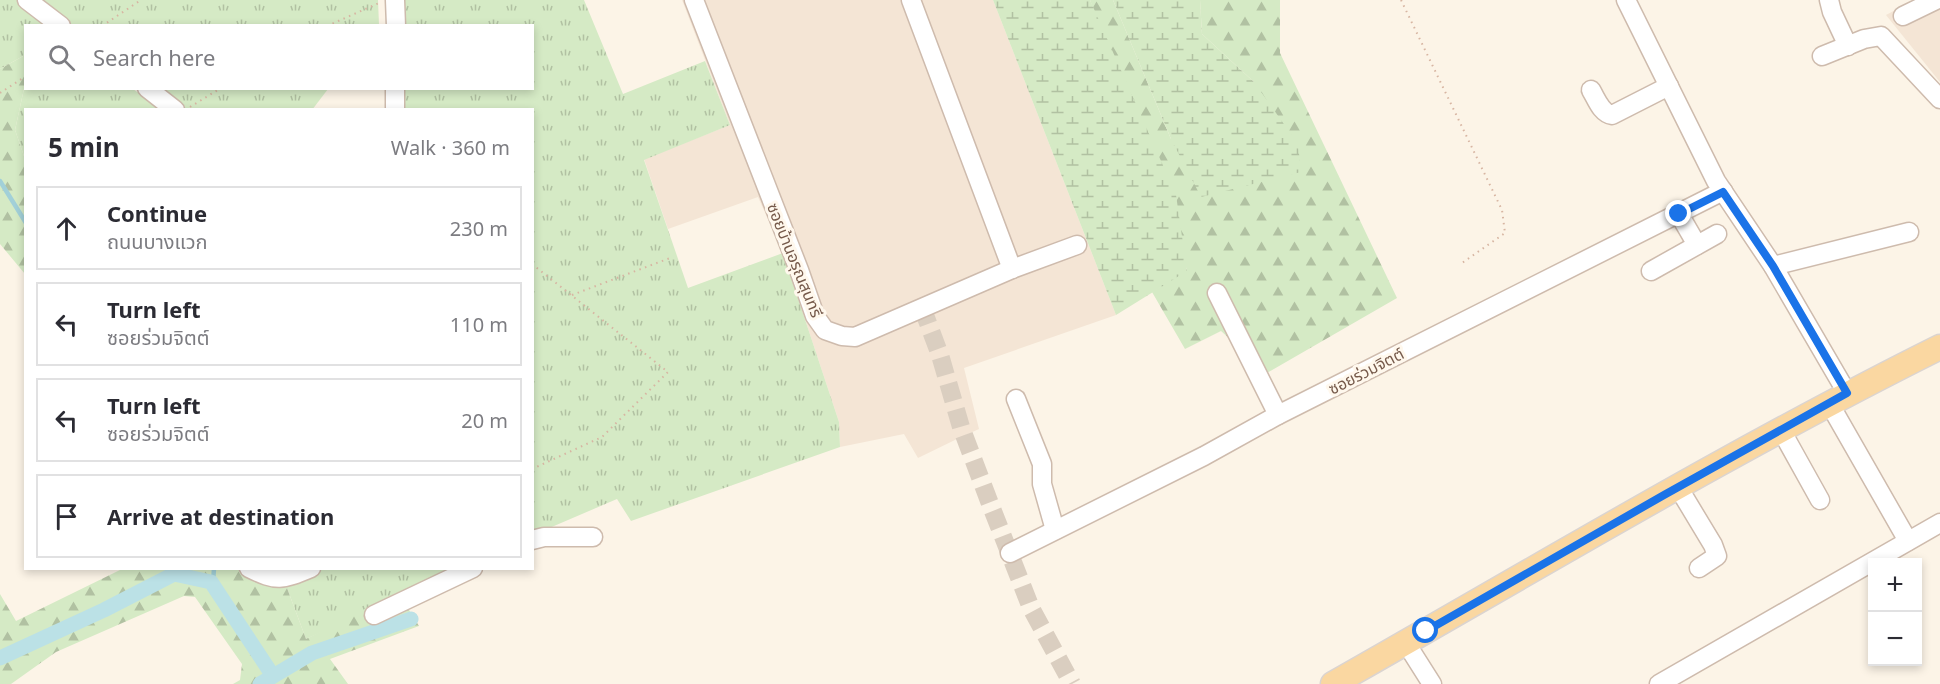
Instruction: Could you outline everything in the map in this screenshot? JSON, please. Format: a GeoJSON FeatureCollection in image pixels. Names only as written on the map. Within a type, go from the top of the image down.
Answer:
{"type":"FeatureCollection","features":[{"type":"Feature","properties":{"kind":"main road"},"geometry":{"type":"LineString","coordinates":[[1333,684],[1838,398],[1940,347]]}},
{"type":"Feature","properties":{"kind":"street"},"geometry":{"type":"LineString","coordinates":[[27,0],[58,24]]}},
{"type":"Feature","properties":{"kind":"street"},"geometry":{"type":"LineString","coordinates":[[395,0],[396,24]]}},
{"type":"Feature","properties":{"kind":"street","name":"ซอยบ้านอรุณสุนทรี"},"geometry":{"type":"LineString","coordinates":[[694,0],[815,316],[825,330],[842,336],[855,337],[1012,269],[1077,245]]}},
{"type":"Feature","properties":{"kind":"street"},"geometry":{"type":"LineString","coordinates":[[911,0],[1012,269]]}},
{"type":"Feature","properties":{"kind":"street"},"geometry":{"type":"LineString","coordinates":[[1626,0],[1723,192],[1773,266],[1908,541]]}},
{"type":"Feature","properties":{"kind":"street"},"geometry":{"type":"LineString","coordinates":[[1829,0],[1832,12],[1848,46]]}},
{"type":"Feature","properties":{"kind":"street"},"geometry":{"type":"LineString","coordinates":[[1903,16],[1936,0]]}},
{"type":"Feature","properties":{"kind":"street"},"geometry":{"type":"LineString","coordinates":[[1822,56],[1864,39],[1881,36],[1940,99]]}},
{"type":"Feature","properties":{"kind":"street"},"geometry":{"type":"LineString","coordinates":[[1591,90],[1602,110],[1612,115],[1669,86]]}},
{"type":"Feature","properties":{"kind":"street"},"geometry":{"type":"LineString","coordinates":[[150,90],[172,108]]}},
{"type":"Feature","properties":{"kind":"street"},"geometry":{"type":"LineString","coordinates":[[395,90],[395,108]]}},
{"type":"Feature","properties":{"kind":"street","name":"ซอยร่วมจิตต์"},"geometry":{"type":"LineString","coordinates":[[1010,553],[1214,451],[1278,415],[1723,192]]}},
{"type":"Feature","properties":{"kind":"street"},"geometry":{"type":"LineString","coordinates":[[1679,214],[1697,245]]}},
{"type":"Feature","properties":{"kind":"street"},"geometry":{"type":"LineString","coordinates":[[1773,266],[1909,232]]}},
{"type":"Feature","properties":{"kind":"street"},"geometry":{"type":"LineString","coordinates":[[1651,271],[1717,234]]}},
{"type":"Feature","properties":{"kind":"street"},"geometry":{"type":"LineString","coordinates":[[1217,293],[1278,415]]}},
{"type":"Feature","properties":{"kind":"street"},"geometry":{"type":"LineString","coordinates":[[1016,399],[1042,464],[1042,484],[1055,530]]}},
{"type":"Feature","properties":{"kind":"street"},"geometry":{"type":"LineString","coordinates":[[1781,430],[1820,500]]}},
{"type":"Feature","properties":{"kind":"street"},"geometry":{"type":"LineString","coordinates":[[1678,488],[1713,545],[1717,556],[1699,568]]}},
{"type":"Feature","properties":{"kind":"street"},"geometry":{"type":"LineString","coordinates":[[1659,684],[1940,523]]}},
{"type":"Feature","properties":{"kind":"street"},"geometry":{"type":"LineString","coordinates":[[534,540],[544,537],[593,537]]}},
{"type":"Feature","properties":{"kind":"street"},"geometry":{"type":"LineString","coordinates":[[253,570],[269,578],[290,577],[306,570]]}},
{"type":"Feature","properties":{"kind":"street"},"geometry":{"type":"LineString","coordinates":[[374,615],[469,570]]}},
{"type":"Feature","properties":{"kind":"street"},"geometry":{"type":"LineString","coordinates":[[1406,643],[1432,684]]}},
{"type":"Feature","properties":{"kind":"path"},"geometry":{"type":"LineString","coordinates":[[105,24],[141,0]]}},
{"type":"Feature","properties":{"kind":"path"},"geometry":{"type":"LineString","coordinates":[[332,24],[388,0]]}},
{"type":"Feature","properties":{"kind":"path"},"geometry":{"type":"LineString","coordinates":[[1401,0],[1502,210],[1505,233],[1462,262]]}},
{"type":"Feature","properties":{"kind":"path"},"geometry":{"type":"LineString","coordinates":[[0,93],[24,77]]}},
{"type":"Feature","properties":{"kind":"path"},"geometry":{"type":"LineString","coordinates":[[188,108],[217,90]]}},
{"type":"Feature","properties":{"kind":"path"},"geometry":{"type":"LineString","coordinates":[[572,296],[670,258]]}},
{"type":"Feature","properties":{"kind":"path"},"geometry":{"type":"LineString","coordinates":[[534,266],[668,372],[602,437],[534,468]]}},
{"type":"Feature","properties":{"kind":"shaded area"},"geometry":{"type":"Polygon","coordinates":[[[682,0],[993,0],[1116,315],[964,368],[979,429],[918,458],[904,434],[840,447],[839,422],[783,253],[758,197],[668,229],[644,159],[730,125],[682,0]]]}},
{"type":"Feature","properties":{"kind":"shaded area"},"geometry":{"type":"Polygon","coordinates":[[[1914,0],[1940,0],[1940,82],[1886,15],[1914,0]]]}},
{"type":"Feature","properties":{"kind":"green space"},"geometry":{"type":"Polygon","coordinates":[[[0,0],[17,0],[50,24],[24,24],[24,56],[0,69],[0,0]]]}},
{"type":"Feature","properties":{"kind":"green space"},"geometry":{"type":"Polygon","coordinates":[[[36,0],[378,0],[379,24],[70,24],[36,0]]]}},
{"type":"Feature","properties":{"kind":"green space"},"geometry":{"type":"Polygon","coordinates":[[[397,0],[584,0],[623,94],[705,61],[730,125],[644,160],[688,288],[783,253],[839,422],[840,447],[631,521],[617,499],[534,535],[534,108],[387,108],[389,90],[534,90],[534,24],[395,24],[397,0]]]}},
{"type":"Feature","properties":{"kind":"green space"},"geometry":{"type":"Polygon","coordinates":[[[993,0],[1090,0],[1176,195],[1187,271],[1116,315],[993,0]]]}},
{"type":"Feature","properties":{"kind":"green space"},"geometry":{"type":"Polygon","coordinates":[[[1090,0],[1113,0],[1171,139],[1254,82],[1202,34],[1200,0],[1280,0],[1280,53],[1397,298],[1267,373],[1221,331],[1185,349],[1152,292],[1187,270],[1090,0]]]}},
{"type":"Feature","properties":{"kind":"green space"},"geometry":{"type":"Polygon","coordinates":[[[1113,0],[1200,0],[1202,34],[1254,82],[1298,144],[1301,172],[1201,197],[1171,139],[1113,0]]]}},
{"type":"Feature","properties":{"kind":"green space"},"geometry":{"type":"Polygon","coordinates":[[[24,56],[24,89],[15,130],[24,156],[24,273],[0,244],[0,69],[24,56]]]}},
{"type":"Feature","properties":{"kind":"green space"},"geometry":{"type":"Polygon","coordinates":[[[24,89],[134,90],[160,108],[24,108],[24,156],[15,130],[24,89]]]}},
{"type":"Feature","properties":{"kind":"green space"},"geometry":{"type":"Polygon","coordinates":[[[159,90],[327,90],[314,108],[185,108],[159,90]]]}},
{"type":"Feature","properties":{"kind":"green space"},"geometry":{"type":"Polygon","coordinates":[[[120,570],[297,570],[287,588],[306,639],[398,592],[419,626],[330,659],[348,684],[233,684],[240,680],[242,664],[195,597],[184,596],[56,652],[11,684],[0,684],[0,594],[16,621],[120,570]]]}},
{"type":"Feature","properties":{"kind":"green space"},"geometry":{"type":"Polygon","coordinates":[[[297,570],[458,570],[306,639],[287,588],[297,570]]]}},
{"type":"Feature","properties":{"kind":"waterway"},"geometry":{"type":"LineString","coordinates":[[0,181],[24,220]]}},
{"type":"Feature","properties":{"kind":"waterway"},"geometry":{"type":"LineString","coordinates":[[213,584],[214,570]]}},
{"type":"Feature","properties":{"kind":"waterway"},"geometry":{"type":"LineString","coordinates":[[0,658],[104,610],[174,574],[211,582],[273,676]]}},
{"type":"Feature","properties":{"kind":"waterway"},"geometry":{"type":"LineString","coordinates":[[260,684],[312,653],[411,619]]}},
{"type":"Feature","properties":{"kind":"tunnel"},"geometry":{"type":"LineString","coordinates":[[922,307],[940,355],[961,427],[1031,608],[1072,684]]}},
{"type":"Feature","properties":{"kind":"route"},"geometry":{"type":"LineString","coordinates":[[1426,631],[1847,393],[1773,266],[1723,192],[1679,214]]}}]}
